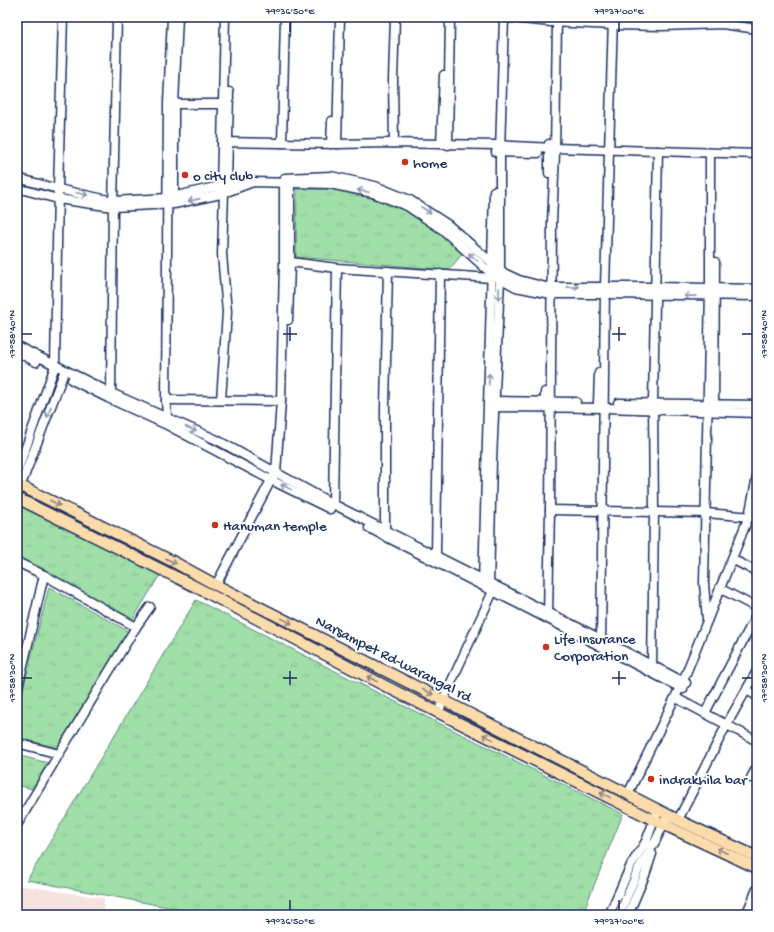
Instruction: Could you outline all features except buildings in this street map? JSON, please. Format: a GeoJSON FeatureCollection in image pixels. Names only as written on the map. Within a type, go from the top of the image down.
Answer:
{"type":"FeatureCollection","features":[{"type":"Feature","properties":{"kind":"main road","name":"Narsampet Rd-warangal rd"},"geometry":{"type":"LineString","coordinates":[[18,488],[172,561],[216,585],[630,795],[661,817],[678,820],[757,857]]}},
{"type":"Feature","properties":{"kind":"main road","name":"Narsampet Rd-warangal rd"},"geometry":{"type":"LineString","coordinates":[[17,498],[194,586],[439,712],[661,817],[757,868]]}},
{"type":"Feature","properties":{"kind":"street"},"geometry":{"type":"LineString","coordinates":[[17,472],[55,368],[61,199],[63,17]]}},
{"type":"Feature","properties":{"kind":"street"},"geometry":{"type":"LineString","coordinates":[[60,190],[67,17]]}},
{"type":"Feature","properties":{"kind":"street"},"geometry":{"type":"LineString","coordinates":[[116,204],[117,17]]}},
{"type":"Feature","properties":{"kind":"street"},"geometry":{"type":"LineString","coordinates":[[111,393],[120,17]]}},
{"type":"Feature","properties":{"kind":"street"},"geometry":{"type":"LineString","coordinates":[[167,417],[166,400],[171,201],[172,17]]}},
{"type":"Feature","properties":{"kind":"street"},"geometry":{"type":"LineString","coordinates":[[171,104],[178,17]]}},
{"type":"Feature","properties":{"kind":"street"},"geometry":{"type":"LineString","coordinates":[[225,17],[223,104],[225,142]]}},
{"type":"Feature","properties":{"kind":"street"},"geometry":{"type":"LineString","coordinates":[[221,400],[227,312],[222,254],[230,17]]}},
{"type":"Feature","properties":{"kind":"street"},"geometry":{"type":"LineString","coordinates":[[280,17],[280,143]]}},
{"type":"Feature","properties":{"kind":"street"},"geometry":{"type":"LineString","coordinates":[[280,143],[285,17]]}},
{"type":"Feature","properties":{"kind":"street"},"geometry":{"type":"LineString","coordinates":[[334,144],[337,17]]}},
{"type":"Feature","properties":{"kind":"street"},"geometry":{"type":"LineString","coordinates":[[334,144],[340,17]]}},
{"type":"Feature","properties":{"kind":"street"},"geometry":{"type":"LineString","coordinates":[[390,17],[391,143]]}},
{"type":"Feature","properties":{"kind":"street"},"geometry":{"type":"LineString","coordinates":[[391,143],[395,17]]}},
{"type":"Feature","properties":{"kind":"street"},"geometry":{"type":"LineString","coordinates":[[444,144],[445,17]]}},
{"type":"Feature","properties":{"kind":"street"},"geometry":{"type":"LineString","coordinates":[[444,144],[450,17]]}},
{"type":"Feature","properties":{"kind":"street"},"geometry":{"type":"LineString","coordinates":[[439,712],[489,586],[491,404],[496,275],[499,17],[553,20],[714,21],[722,24],[757,29]]}},
{"type":"Feature","properties":{"kind":"street"},"geometry":{"type":"LineString","coordinates":[[496,275],[493,263],[504,17]]}},
{"type":"Feature","properties":{"kind":"street"},"geometry":{"type":"LineString","coordinates":[[548,615],[550,510],[548,404],[553,20]]}},
{"type":"Feature","properties":{"kind":"street"},"geometry":{"type":"LineString","coordinates":[[601,642],[603,290],[610,20]]}},
{"type":"Feature","properties":{"kind":"street"},"geometry":{"type":"LineString","coordinates":[[171,104],[223,104]]}},
{"type":"Feature","properties":{"kind":"street"},"geometry":{"type":"LineString","coordinates":[[225,142],[444,144],[498,149],[552,151],[712,155],[757,154]]}},
{"type":"Feature","properties":{"kind":"street"},"geometry":{"type":"LineString","coordinates":[[652,669],[660,154]]}},
{"type":"Feature","properties":{"kind":"street"},"geometry":{"type":"LineString","coordinates":[[712,155],[757,158]]}},
{"type":"Feature","properties":{"kind":"street"},"geometry":{"type":"LineString","coordinates":[[707,620],[704,584],[713,293],[712,155]]}},
{"type":"Feature","properties":{"kind":"street"},"geometry":{"type":"LineString","coordinates":[[223,189],[250,178],[331,176],[375,186],[410,200],[435,216],[447,224],[493,263]]}},
{"type":"Feature","properties":{"kind":"street"},"geometry":{"type":"LineString","coordinates":[[17,178],[116,204]]}},
{"type":"Feature","properties":{"kind":"street"},"geometry":{"type":"LineString","coordinates":[[17,188],[61,199],[116,204],[171,201],[253,182],[330,184],[373,193],[407,206],[442,230],[496,275]]}},
{"type":"Feature","properties":{"kind":"street"},"geometry":{"type":"LineString","coordinates":[[216,585],[276,476],[286,402],[290,262],[287,183]]}},
{"type":"Feature","properties":{"kind":"street"},"geometry":{"type":"LineString","coordinates":[[276,476],[281,401],[287,183]]}},
{"type":"Feature","properties":{"kind":"street"},"geometry":{"type":"LineString","coordinates":[[290,262],[337,268],[440,274],[496,275],[504,273],[518,280],[549,291],[658,291],[757,296]]}},
{"type":"Feature","properties":{"kind":"street"},"geometry":{"type":"LineString","coordinates":[[333,504],[337,268]]}},
{"type":"Feature","properties":{"kind":"street"},"geometry":{"type":"LineString","coordinates":[[385,530],[385,399],[388,271]]}},
{"type":"Feature","properties":{"kind":"street"},"geometry":{"type":"LineString","coordinates":[[436,556],[440,274]]}},
{"type":"Feature","properties":{"kind":"street"},"geometry":{"type":"LineString","coordinates":[[713,293],[757,289]]}},
{"type":"Feature","properties":{"kind":"street"},"geometry":{"type":"LineString","coordinates":[[17,346],[55,368],[63,375],[108,398],[333,504],[436,556],[489,586]]}},
{"type":"Feature","properties":{"kind":"street"},"geometry":{"type":"LineString","coordinates":[[17,352],[217,440],[276,476],[683,685]]}},
{"type":"Feature","properties":{"kind":"street"},"geometry":{"type":"LineString","coordinates":[[18,488],[63,375]]}},
{"type":"Feature","properties":{"kind":"street"},"geometry":{"type":"LineString","coordinates":[[166,400],[281,401]]}},
{"type":"Feature","properties":{"kind":"street"},"geometry":{"type":"LineString","coordinates":[[491,404],[603,404],[710,408],[757,413]]}},
{"type":"Feature","properties":{"kind":"street"},"geometry":{"type":"LineString","coordinates":[[710,408],[757,405]]}},
{"type":"Feature","properties":{"kind":"street"},"geometry":{"type":"LineString","coordinates":[[630,795],[683,685],[751,516],[756,496],[757,477]]}},
{"type":"Feature","properties":{"kind":"street"},"geometry":{"type":"LineString","coordinates":[[550,510],[706,513],[751,516]]}},
{"type":"Feature","properties":{"kind":"street"},"geometry":{"type":"LineString","coordinates":[[733,560],[757,572]]}},
{"type":"Feature","properties":{"kind":"street"},"geometry":{"type":"LineString","coordinates":[[17,562],[44,575],[136,627]]}},
{"type":"Feature","properties":{"kind":"street"},"geometry":{"type":"LineString","coordinates":[[17,691],[44,575]]}},
{"type":"Feature","properties":{"kind":"street"},"geometry":{"type":"LineString","coordinates":[[683,685],[707,620],[722,588]]}},
{"type":"Feature","properties":{"kind":"street"},"geometry":{"type":"LineString","coordinates":[[722,588],[757,608]]}},
{"type":"Feature","properties":{"kind":"street"},"geometry":{"type":"LineString","coordinates":[[17,825],[150,606]]}},
{"type":"Feature","properties":{"kind":"street"},"geometry":{"type":"LineString","coordinates":[[705,713],[757,614]]}},
{"type":"Feature","properties":{"kind":"street"},"geometry":{"type":"LineString","coordinates":[[678,820],[727,724],[757,671]]}},
{"type":"Feature","properties":{"kind":"street"},"geometry":{"type":"LineString","coordinates":[[747,690],[757,696]]}},
{"type":"Feature","properties":{"kind":"street"},"geometry":{"type":"LineString","coordinates":[[677,697],[757,741]]}},
{"type":"Feature","properties":{"kind":"street"},"geometry":{"type":"LineString","coordinates":[[17,743],[59,754]]}},
{"type":"Feature","properties":{"kind":"street"},"geometry":{"type":"LineString","coordinates":[[751,778],[757,767]]}},
{"type":"Feature","properties":{"kind":"street"},"geometry":{"type":"LineString","coordinates":[[609,915],[631,865],[661,817]]}},
{"type":"Feature","properties":{"kind":"street"},"geometry":{"type":"LineString","coordinates":[[628,915],[645,875],[656,842],[661,817]]}},
{"type":"Feature","properties":{"kind":"street"},"geometry":{"type":"LineString","coordinates":[[618,915],[639,868],[647,840]]}},
{"type":"Feature","properties":{"kind":"street"},"geometry":{"type":"LineString","coordinates":[[639,868],[656,842]]}},
{"type":"Feature","properties":{"kind":"street"},"geometry":{"type":"LineString","coordinates":[[746,915],[757,889]]}},
{"type":"Feature","properties":{"kind":"shaded area"},"geometry":{"type":"Polygon","coordinates":[[[17,885],[104,898],[104,915],[17,915],[17,885]]]}},
{"type":"Feature","properties":{"kind":"green space"},"geometry":{"type":"Polygon","coordinates":[[[297,189],[344,189],[407,210],[438,231],[463,253],[449,270],[296,257],[297,189]]]}},
{"type":"Feature","properties":{"kind":"green space"},"geometry":{"type":"Polygon","coordinates":[[[17,505],[160,575],[133,619],[17,559],[17,505]]]}},
{"type":"Feature","properties":{"kind":"green space"},"geometry":{"type":"Polygon","coordinates":[[[49,587],[128,631],[57,748],[17,737],[17,713],[49,587]]]}},
{"type":"Feature","properties":{"kind":"green space"},"geometry":{"type":"Polygon","coordinates":[[[196,600],[384,696],[623,814],[582,915],[209,915],[27,880],[196,600]]]}},
{"type":"Feature","properties":{"kind":"green space"},"geometry":{"type":"Polygon","coordinates":[[[17,755],[48,763],[32,789],[17,785],[17,755]]]}},
{"type":"Feature","properties":{"kind":"place","name":"home"},"geometry":{"type":"Point","coordinates":[405,162]}},
{"type":"Feature","properties":{"kind":"place","name":"o city club"},"geometry":{"type":"Point","coordinates":[185,175]}},
{"type":"Feature","properties":{"kind":"place","name":"Hanuman temple"},"geometry":{"type":"Point","coordinates":[215,525]}},
{"type":"Feature","properties":{"kind":"place","name":"Life Insurance Corporation"},"geometry":{"type":"Point","coordinates":[546,647]}},
{"type":"Feature","properties":{"kind":"place","name":"indrakhila bar"},"geometry":{"type":"Point","coordinates":[651,779]}}]}
